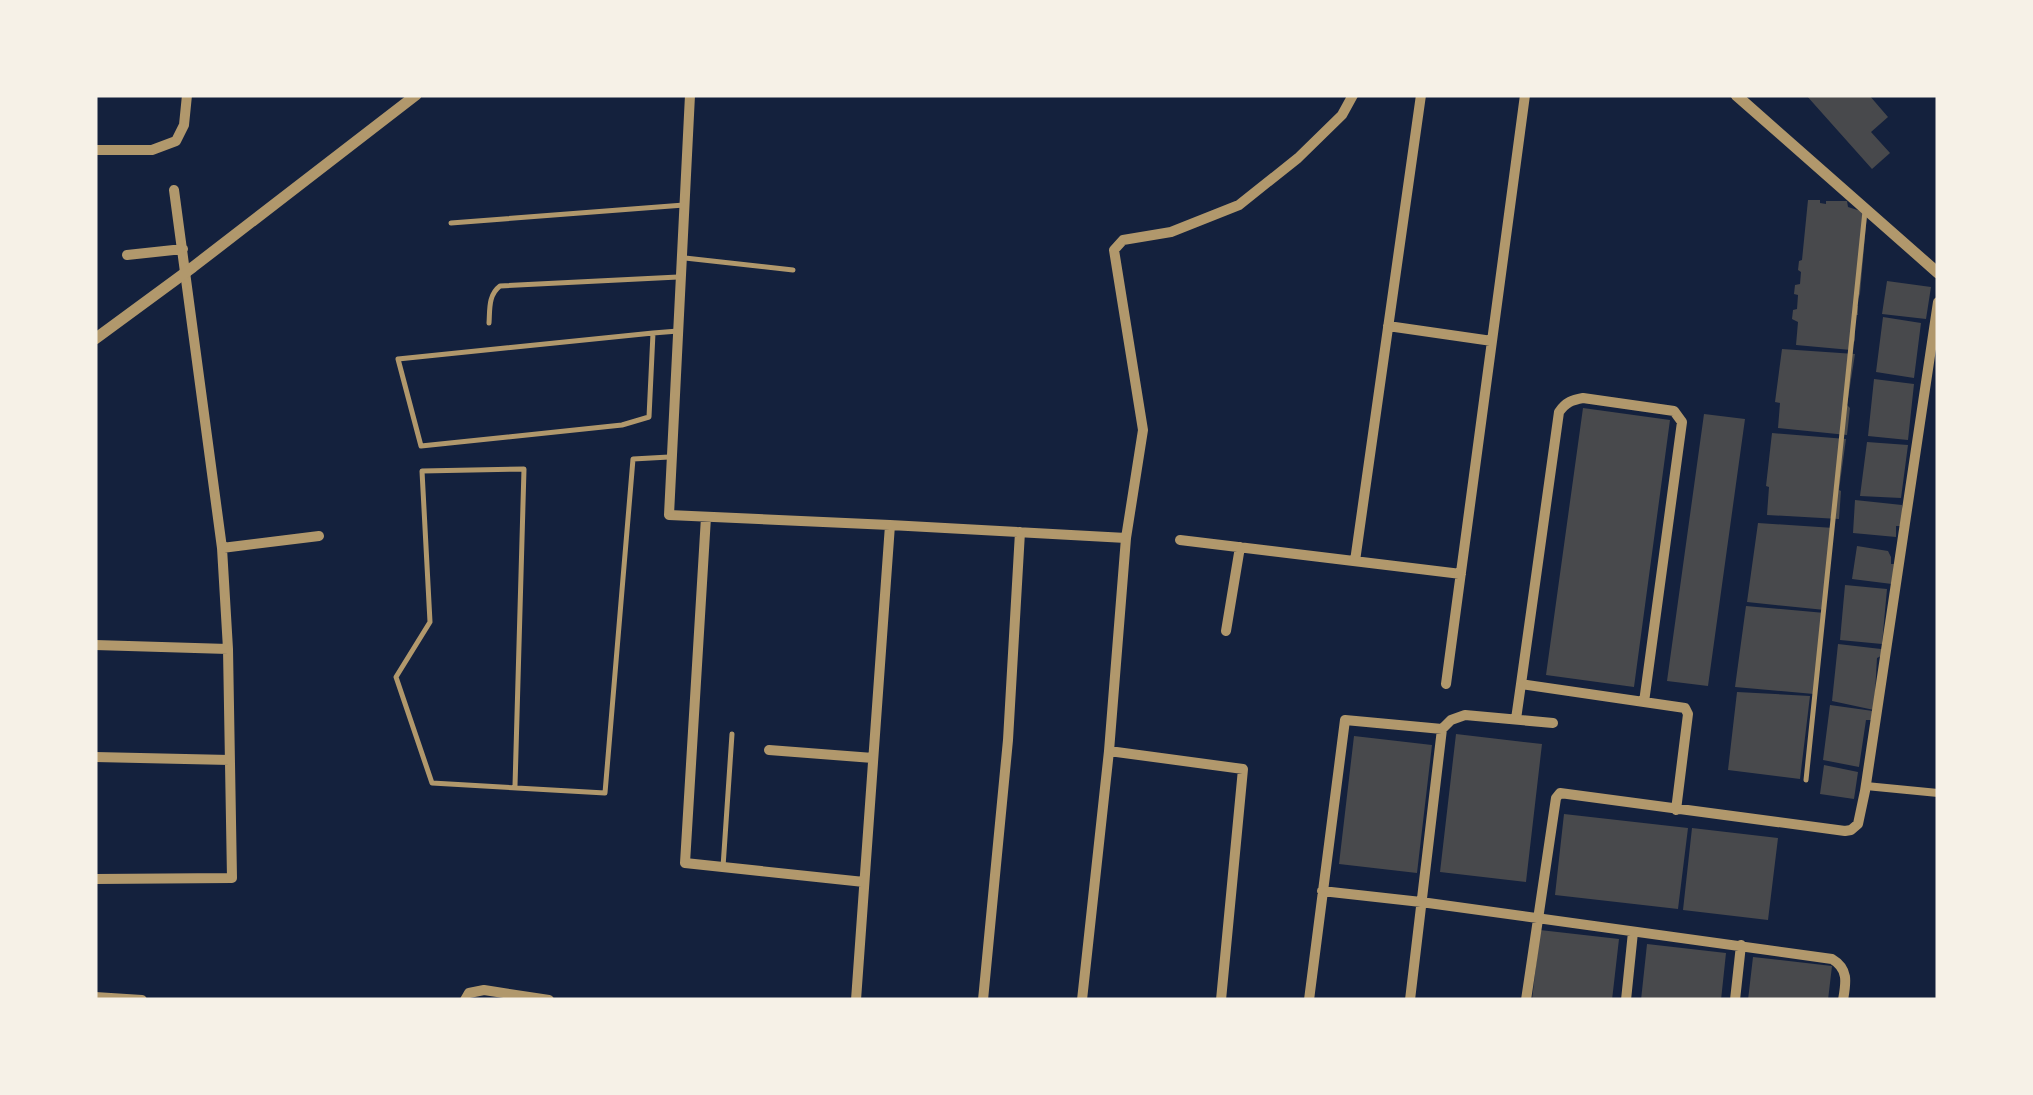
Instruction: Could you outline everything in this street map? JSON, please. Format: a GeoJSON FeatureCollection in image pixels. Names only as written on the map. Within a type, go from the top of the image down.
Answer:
{"type":"FeatureCollection","features":[{"type":"Feature","properties":{"kind":"street"},"geometry":{"type":"LineString","coordinates":[[95,150],[152,150],[176,140],[184,125],[187,95]]}},
{"type":"Feature","properties":{"kind":"street"},"geometry":{"type":"LineString","coordinates":[[95,339],[416,95]]}},
{"type":"Feature","properties":{"kind":"street"},"geometry":{"type":"LineString","coordinates":[[690,95],[669,515],[1126,538]]}},
{"type":"Feature","properties":{"kind":"street"},"geometry":{"type":"LineString","coordinates":[[1082,1000],[1109,751],[1126,538],[1143,430],[1114,250],[1124,240],[1171,232],[1240,205],[1298,158],[1342,115],[1353,95]]}},
{"type":"Feature","properties":{"kind":"street"},"geometry":{"type":"LineString","coordinates":[[1354,561],[1421,95]]}},
{"type":"Feature","properties":{"kind":"street"},"geometry":{"type":"LineString","coordinates":[[1446,684],[1525,95]]}},
{"type":"Feature","properties":{"kind":"street"},"geometry":{"type":"LineString","coordinates":[[1736,95],[1938,273]]}},
{"type":"Feature","properties":{"kind":"street"},"geometry":{"type":"LineString","coordinates":[[95,879],[232,878],[222,548],[174,190]]}},
{"type":"Feature","properties":{"kind":"street"},"geometry":{"type":"LineString","coordinates":[[127,255],[183,249]]}},
{"type":"Feature","properties":{"kind":"street"},"geometry":{"type":"LineString","coordinates":[[1526,1000],[1556,798],[1560,793],[1851,830],[1858,824],[1938,302]]}},
{"type":"Feature","properties":{"kind":"street"},"geometry":{"type":"LineString","coordinates":[[1388,326],[1492,341]]}},
{"type":"Feature","properties":{"kind":"street"},"geometry":{"type":"LineString","coordinates":[[1516,719],[1559,412],[1572,400],[1584,398],[1674,411],[1682,422],[1644,702]]}},
{"type":"Feature","properties":{"kind":"street"},"geometry":{"type":"LineString","coordinates":[[706,517],[685,863],[864,882]]}},
{"type":"Feature","properties":{"kind":"street"},"geometry":{"type":"LineString","coordinates":[[856,1000],[890,525]]}},
{"type":"Feature","properties":{"kind":"street"},"geometry":{"type":"LineString","coordinates":[[983,1000],[1008,740],[1020,532]]}},
{"type":"Feature","properties":{"kind":"street"},"geometry":{"type":"LineString","coordinates":[[222,548],[320,536]]}},
{"type":"Feature","properties":{"kind":"street"},"geometry":{"type":"LineString","coordinates":[[1180,540],[1460,574]]}},
{"type":"Feature","properties":{"kind":"street"},"geometry":{"type":"LineString","coordinates":[[1226,632],[1240,547]]}},
{"type":"Feature","properties":{"kind":"street"},"geometry":{"type":"LineString","coordinates":[[95,645],[228,649]]}},
{"type":"Feature","properties":{"kind":"street"},"geometry":{"type":"LineString","coordinates":[[1521,684],[1682,706],[1688,710],[1676,810]]}},
{"type":"Feature","properties":{"kind":"street"},"geometry":{"type":"LineString","coordinates":[[1309,1000],[1344,720],[1442,728],[1458,716],[1553,723]]}},
{"type":"Feature","properties":{"kind":"street"},"geometry":{"type":"LineString","coordinates":[[1410,1000],[1442,728]]}},
{"type":"Feature","properties":{"kind":"street"},"geometry":{"type":"LineString","coordinates":[[769,750],[873,758]]}},
{"type":"Feature","properties":{"kind":"street"},"geometry":{"type":"LineString","coordinates":[[1109,751],[1243,768],[1222,1000]]}},
{"type":"Feature","properties":{"kind":"street"},"geometry":{"type":"LineString","coordinates":[[95,757],[230,760]]}},
{"type":"Feature","properties":{"kind":"street"},"geometry":{"type":"LineString","coordinates":[[1866,786],[1938,793]]}},
{"type":"Feature","properties":{"kind":"street"},"geometry":{"type":"LineString","coordinates":[[1322,891],[1832,960],[1841,964],[1844,972],[1843,1000]]}},
{"type":"Feature","properties":{"kind":"street"},"geometry":{"type":"LineString","coordinates":[[1626,1000],[1633,932]]}},
{"type":"Feature","properties":{"kind":"street"},"geometry":{"type":"LineString","coordinates":[[1735,1000],[1740,945]]}},
{"type":"Feature","properties":{"kind":"street"},"geometry":{"type":"LineString","coordinates":[[465,1000],[484,990],[549,1000]]}},
{"type":"Feature","properties":{"kind":"street"},"geometry":{"type":"LineString","coordinates":[[95,996],[142,1000]]}},
{"type":"Feature","properties":{"kind":"lane"},"geometry":{"type":"LineString","coordinates":[[452,223],[684,205]]}},
{"type":"Feature","properties":{"kind":"lane"},"geometry":{"type":"LineString","coordinates":[[1806,780],[1866,208]]}},
{"type":"Feature","properties":{"kind":"lane"},"geometry":{"type":"LineString","coordinates":[[682,258],[793,270]]}},
{"type":"Feature","properties":{"kind":"lane"},"geometry":{"type":"LineString","coordinates":[[490,323],[490,303],[500,286],[681,276]]}},
{"type":"Feature","properties":{"kind":"lane"},"geometry":{"type":"LineString","coordinates":[[653,333],[649,416],[622,425],[421,446],[398,359],[653,333],[678,331]]}},
{"type":"Feature","properties":{"kind":"lane"},"geometry":{"type":"LineString","coordinates":[[515,786],[524,469],[422,470],[430,622],[396,676],[432,783],[604,793],[633,459],[672,456]]}},
{"type":"Feature","properties":{"kind":"lane"},"geometry":{"type":"LineString","coordinates":[[724,867],[732,734]]}},
{"type":"Feature","properties":{"kind":"building"},"geometry":{"type":"Polygon","coordinates":[[[1806,95],[1869,95],[1888,117],[1871,132],[1890,153],[1872,169],[1806,95]]]}},
{"type":"Feature","properties":{"kind":"building"},"geometry":{"type":"Polygon","coordinates":[[[1808,200],[1826,204],[1847,201],[1848,207],[1867,213],[1851,350],[1796,345],[1798,322],[1792,319],[1798,295],[1794,294],[1795,285],[1800,284],[1798,270],[1808,200]]]}},
{"type":"Feature","properties":{"kind":"building"},"geometry":{"type":"Polygon","coordinates":[[[1887,281],[1931,287],[1926,319],[1882,314],[1887,281]]]}},
{"type":"Feature","properties":{"kind":"building"},"geometry":{"type":"Polygon","coordinates":[[[1883,317],[1921,323],[1914,378],[1876,372],[1883,317]]]}},
{"type":"Feature","properties":{"kind":"building"},"geometry":{"type":"Polygon","coordinates":[[[1782,349],[1855,354],[1847,435],[1778,428],[1780,403],[1775,402],[1782,349]]]}},
{"type":"Feature","properties":{"kind":"building"},"geometry":{"type":"Polygon","coordinates":[[[1874,379],[1914,384],[1908,440],[1868,436],[1874,379]]]}},
{"type":"Feature","properties":{"kind":"building"},"geometry":{"type":"Polygon","coordinates":[[[1583,408],[1670,420],[1634,687],[1546,675],[1583,408]]]}},
{"type":"Feature","properties":{"kind":"building"},"geometry":{"type":"Polygon","coordinates":[[[1704,414],[1745,419],[1708,686],[1667,681],[1704,414]]]}},
{"type":"Feature","properties":{"kind":"building"},"geometry":{"type":"Polygon","coordinates":[[[1772,433],[1846,439],[1839,519],[1767,515],[1772,433]]]}},
{"type":"Feature","properties":{"kind":"building"},"geometry":{"type":"Polygon","coordinates":[[[1867,442],[1908,445],[1901,498],[1860,496],[1867,442]]]}},
{"type":"Feature","properties":{"kind":"building"},"geometry":{"type":"Polygon","coordinates":[[[1855,500],[1902,505],[1902,526],[1896,526],[1896,537],[1853,533],[1855,500]]]}},
{"type":"Feature","properties":{"kind":"building"},"geometry":{"type":"Polygon","coordinates":[[[1758,523],[1834,528],[1825,610],[1747,602],[1758,523]]]}},
{"type":"Feature","properties":{"kind":"building"},"geometry":{"type":"Polygon","coordinates":[[[1857,546],[1888,551],[1894,564],[1892,584],[1852,579],[1857,546]]]}},
{"type":"Feature","properties":{"kind":"building"},"geometry":{"type":"Polygon","coordinates":[[[1845,585],[1887,589],[1882,644],[1840,640],[1845,585]]]}},
{"type":"Feature","properties":{"kind":"building"},"geometry":{"type":"Polygon","coordinates":[[[1746,606],[1825,613],[1814,694],[1735,687],[1746,606]]]}},
{"type":"Feature","properties":{"kind":"building"},"geometry":{"type":"Polygon","coordinates":[[[1838,644],[1881,649],[1874,710],[1832,701],[1838,644]]]}},
{"type":"Feature","properties":{"kind":"building"},"geometry":{"type":"Polygon","coordinates":[[[1737,692],[1810,696],[1800,779],[1728,770],[1737,692]]]}},
{"type":"Feature","properties":{"kind":"building"},"geometry":{"type":"Polygon","coordinates":[[[1830,705],[1873,711],[1872,720],[1866,720],[1859,767],[1823,760],[1830,705]]]}},
{"type":"Feature","properties":{"kind":"building"},"geometry":{"type":"Polygon","coordinates":[[[1456,734],[1542,744],[1526,882],[1440,872],[1456,734]]]}},
{"type":"Feature","properties":{"kind":"building"},"geometry":{"type":"Polygon","coordinates":[[[1354,736],[1432,745],[1417,873],[1339,864],[1354,736]]]}},
{"type":"Feature","properties":{"kind":"building"},"geometry":{"type":"Polygon","coordinates":[[[1824,765],[1858,772],[1854,799],[1820,794],[1824,765]]]}},
{"type":"Feature","properties":{"kind":"building"},"geometry":{"type":"Polygon","coordinates":[[[1564,814],[1688,828],[1678,909],[1555,895],[1564,814]]]}},
{"type":"Feature","properties":{"kind":"building"},"geometry":{"type":"Polygon","coordinates":[[[1692,828],[1778,838],[1768,920],[1683,910],[1692,828]]]}},
{"type":"Feature","properties":{"kind":"building"},"geometry":{"type":"Polygon","coordinates":[[[1540,930],[1619,939],[1612,1000],[1532,1000],[1540,930]]]}},
{"type":"Feature","properties":{"kind":"building"},"geometry":{"type":"Polygon","coordinates":[[[1647,944],[1726,953],[1721,1000],[1641,1000],[1647,944]]]}},
{"type":"Feature","properties":{"kind":"building"},"geometry":{"type":"Polygon","coordinates":[[[1753,957],[1832,966],[1828,1000],[1748,1000],[1753,957]]]}}]}
